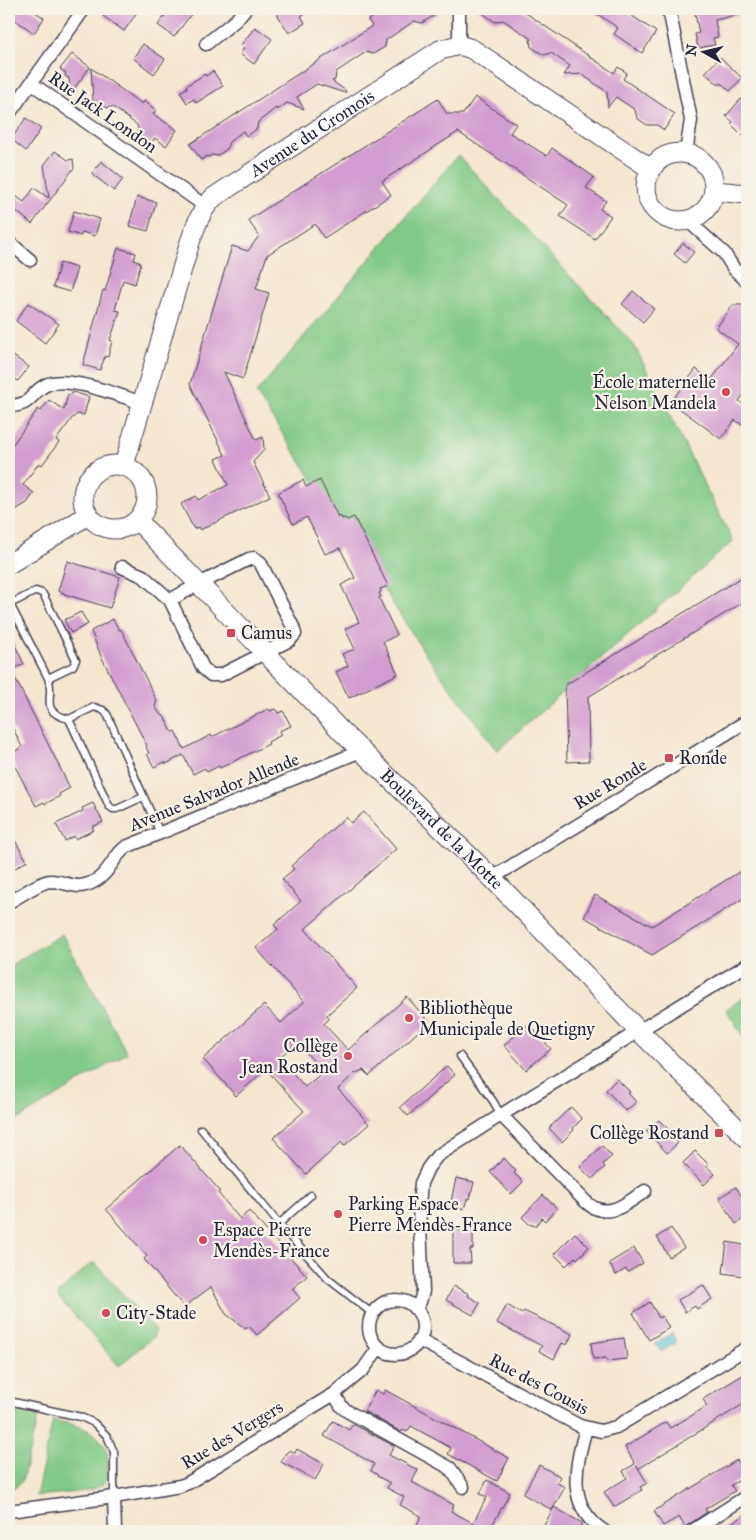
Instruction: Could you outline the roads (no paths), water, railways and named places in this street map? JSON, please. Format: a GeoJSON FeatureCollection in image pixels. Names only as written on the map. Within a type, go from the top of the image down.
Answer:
{"type":"FeatureCollection","features":[{"type":"Feature","properties":{"kind":"street","name":"Rue Jack London"},"geometry":{"type":"LineString","coordinates":[[84,9],[31,83],[205,206]]}},
{"type":"Feature","properties":{"kind":"street"},"geometry":{"type":"LineString","coordinates":[[206,44],[236,20],[245,9]]}},
{"type":"Feature","properties":{"kind":"street"},"geometry":{"type":"LineString","coordinates":[[459,9],[459,45],[476,51],[651,169]]}},
{"type":"Feature","properties":{"kind":"street"},"geometry":{"type":"LineString","coordinates":[[665,9],[670,14],[691,120],[686,153]]}},
{"type":"Feature","properties":{"kind":"street","name":"Avenue du Cromois"},"geometry":{"type":"LineString","coordinates":[[124,465],[190,242],[205,206],[214,197],[434,54],[447,47],[459,45]]}},
{"type":"Feature","properties":{"kind":"street"},"geometry":{"type":"LineString","coordinates":[[9,114],[31,83]]}},
{"type":"Feature","properties":{"kind":"street"},"geometry":{"type":"LineString","coordinates":[[678,152],[686,153],[698,157],[706,163],[714,181],[715,191],[712,202],[698,217],[688,221],[671,220],[656,212],[649,202],[646,180],[651,169],[658,161],[667,155],[678,152]]}},
{"type":"Feature","properties":{"kind":"street"},"geometry":{"type":"LineString","coordinates":[[715,191],[747,194]]}},
{"type":"Feature","properties":{"kind":"street"},"geometry":{"type":"LineString","coordinates":[[688,221],[724,253],[734,269],[747,281]]}},
{"type":"Feature","properties":{"kind":"street"},"geometry":{"type":"LineString","coordinates":[[9,242],[30,260]]}},
{"type":"Feature","properties":{"kind":"street"},"geometry":{"type":"LineString","coordinates":[[9,406],[24,404],[43,386],[62,381],[75,383],[142,403]]}},
{"type":"Feature","properties":{"kind":"street"},"geometry":{"type":"LineString","coordinates":[[106,465],[124,465],[134,470],[146,486],[146,506],[137,520],[127,527],[107,528],[98,524],[88,515],[84,508],[82,498],[84,487],[88,477],[96,470],[106,465]]}},
{"type":"Feature","properties":{"kind":"street"},"geometry":{"type":"LineString","coordinates":[[9,564],[88,515]]}},
{"type":"Feature","properties":{"kind":"street","name":"Boulevard de la Motte"},"geometry":{"type":"LineString","coordinates":[[137,520],[361,751],[492,878],[639,1031],[747,1138]]}},
{"type":"Feature","properties":{"kind":"street"},"geometry":{"type":"LineString","coordinates":[[122,566],[143,576],[170,600],[203,668],[211,675],[221,675],[290,640],[295,634],[295,630],[260,562],[254,558],[170,600]]}},
{"type":"Feature","properties":{"kind":"street","name":"Rue Ronde"},"geometry":{"type":"LineString","coordinates":[[492,878],[747,721]]}},
{"type":"Feature","properties":{"kind":"street","name":"Avenue Salvador Allende"},"geometry":{"type":"LineString","coordinates":[[9,902],[50,881],[78,886],[96,881],[109,869],[123,849],[361,751]]}},
{"type":"Feature","properties":{"kind":"street"},"geometry":{"type":"LineString","coordinates":[[414,1308],[420,1302],[423,1291],[419,1205],[421,1183],[428,1168],[437,1156],[501,1114],[747,964]]}},
{"type":"Feature","properties":{"kind":"street"},"geometry":{"type":"LineString","coordinates":[[501,1114],[595,1209],[608,1210],[617,1208],[645,1191]]}},
{"type":"Feature","properties":{"kind":"street"},"geometry":{"type":"LineString","coordinates":[[390,1301],[408,1303],[414,1308],[423,1324],[422,1333],[414,1347],[407,1352],[399,1354],[379,1348],[372,1337],[370,1328],[373,1314],[382,1304],[390,1301]]}},
{"type":"Feature","properties":{"kind":"street","name":"Rue des Cousis"},"geometry":{"type":"LineString","coordinates":[[419,1340],[586,1429],[601,1431],[616,1427],[747,1348]]}},
{"type":"Feature","properties":{"kind":"street","name":"Rue des Vergers"},"geometry":{"type":"LineString","coordinates":[[9,1511],[114,1497],[188,1483],[334,1394],[363,1370],[379,1348]]}},
{"type":"Feature","properties":{"kind":"street"},"geometry":{"type":"LineString","coordinates":[[334,1394],[342,1407],[347,1411],[450,1468],[463,1487]]}},
{"type":"Feature","properties":{"kind":"street"},"geometry":{"type":"LineString","coordinates":[[586,1429],[576,1467],[578,1497],[588,1519],[604,1531]]}},
{"type":"Feature","properties":{"kind":"street"},"geometry":{"type":"LineString","coordinates":[[692,1531],[747,1496]]}},
{"type":"Feature","properties":{"kind":"street"},"geometry":{"type":"LineString","coordinates":[[114,1497],[115,1531]]}},
{"type":"Feature","properties":{"kind":"lane"},"geometry":{"type":"LineString","coordinates":[[48,678],[73,666],[76,660],[44,596],[36,591],[9,603],[48,678],[51,686],[48,698],[51,708],[56,715],[69,719],[94,707],[104,710],[160,833]]}},
{"type":"Feature","properties":{"kind":"lane"},"geometry":{"type":"LineString","coordinates":[[69,719],[111,808],[117,809],[143,797]]}},
{"type":"Feature","properties":{"kind":"lane"},"geometry":{"type":"LineString","coordinates":[[460,1056],[494,1101],[501,1114]]}},
{"type":"Feature","properties":{"kind":"lane"},"geometry":{"type":"LineString","coordinates":[[201,1129],[279,1224],[328,1279],[373,1314]]}},
{"type":"Feature","properties":{"kind":"lane"},"geometry":{"type":"LineString","coordinates":[[279,1224],[311,1195]]}},
{"type":"Feature","properties":{"kind":"lane"},"geometry":{"type":"LineString","coordinates":[[9,1401],[81,1417],[94,1423],[107,1436],[114,1452],[114,1497]]}},
{"type":"Feature","properties":{"kind":"water"},"geometry":{"type":"Polygon","coordinates":[[[672,1333],[677,1342],[661,1352],[655,1343],[672,1333]]]}},
{"type":"Feature","properties":{"kind":"place","name":"École maternelle Nelson Mandela"},"geometry":{"type":"Point","coordinates":[726,392]}},
{"type":"Feature","properties":{"kind":"place","name":"Camus"},"geometry":{"type":"Point","coordinates":[231,633]}},
{"type":"Feature","properties":{"kind":"place","name":"Ronde"},"geometry":{"type":"Point","coordinates":[669,758]}},
{"type":"Feature","properties":{"kind":"place","name":"Bibliothèque Municipale de Quetigny"},"geometry":{"type":"Point","coordinates":[409,1018]}},
{"type":"Feature","properties":{"kind":"place","name":"Collège Jean Rostand"},"geometry":{"type":"Point","coordinates":[348,1056]}},
{"type":"Feature","properties":{"kind":"place","name":"Collège Rostand"},"geometry":{"type":"Point","coordinates":[719,1133]}},
{"type":"Feature","properties":{"kind":"place","name":"Parking Espace Pierre Mendès-France"},"geometry":{"type":"Point","coordinates":[338,1214]}},
{"type":"Feature","properties":{"kind":"place","name":"Espace Pierre Mendès-France"},"geometry":{"type":"Point","coordinates":[203,1240]}},
{"type":"Feature","properties":{"kind":"place","name":"City-Stade"},"geometry":{"type":"Point","coordinates":[106,1313]}}]}
